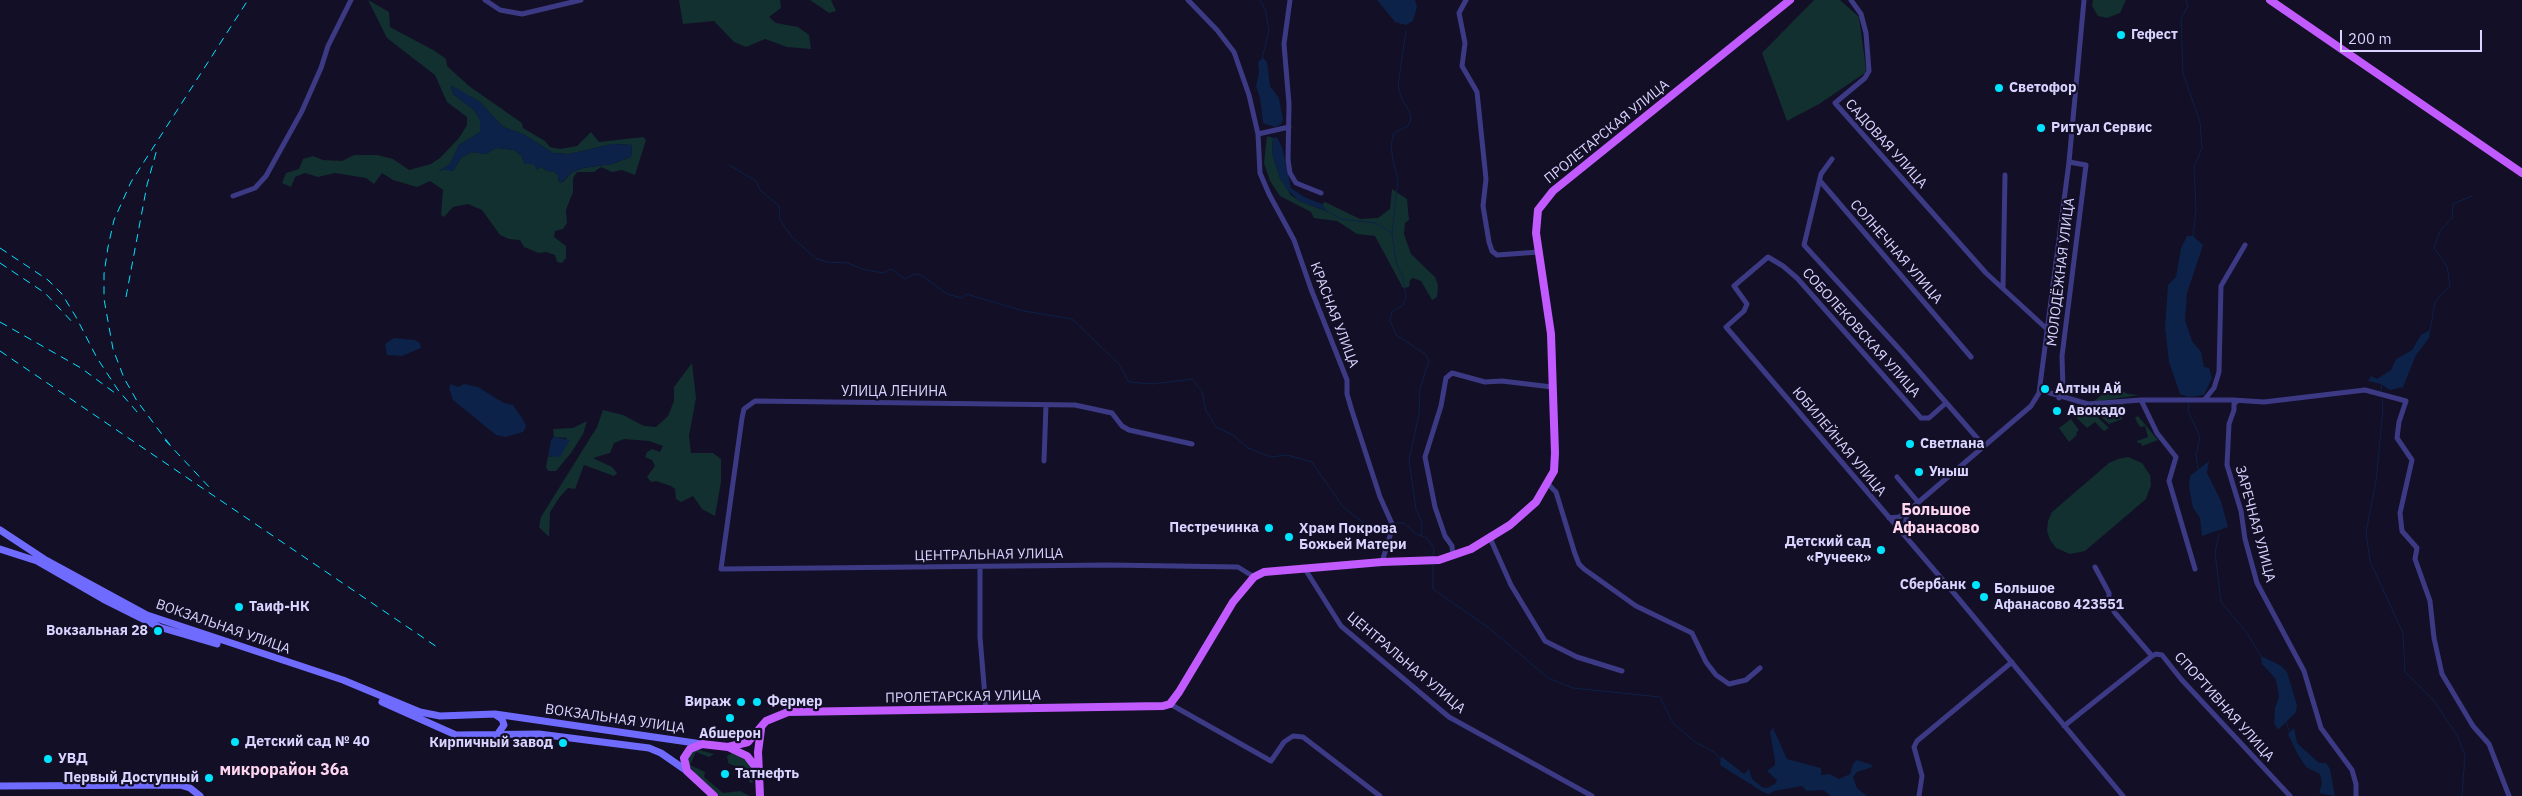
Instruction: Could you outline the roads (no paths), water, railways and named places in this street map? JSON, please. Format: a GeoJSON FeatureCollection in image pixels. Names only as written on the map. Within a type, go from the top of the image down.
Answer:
{"type":"FeatureCollection","features":[{"type":"Feature","properties":{"kind":"main road","name":"ПРОЛЕТАРСКАЯ УЛИЦА"},"geometry":{"type":"LineString","coordinates":[[1254,577],[1264,572],[1382,562],[1439,560],[1453,556],[1490,538],[1523,514],[1548,484],[1554,471],[1551,334],[1535,221],[1544,200],[1790,0]]}},
{"type":"Feature","properties":{"kind":"main road"},"geometry":{"type":"LineString","coordinates":[[2270,0],[2522,173]]}},
{"type":"Feature","properties":{"kind":"main road","name":"ВОКЗАЛЬНАЯ УЛИЦА"},"geometry":{"type":"LineString","coordinates":[[0,530],[96,588],[159,621],[343,680],[420,712],[430,715],[495,714],[728,747],[747,756],[758,770]]}},
{"type":"Feature","properties":{"kind":"main road","name":"ВОКЗАЛЬНАЯ УЛИЦА"},"geometry":{"type":"LineString","coordinates":[[0,548],[37,561],[103,599],[158,626],[345,685],[449,733],[464,736],[540,734],[649,748],[661,753],[687,771],[714,796]]}},
{"type":"Feature","properties":{"kind":"main road"},"geometry":{"type":"LineString","coordinates":[[1170,704],[1233,602],[1254,577]]}},
{"type":"Feature","properties":{"kind":"main road","name":"ПРОЛЕТАРСКАЯ УЛИЦА"},"geometry":{"type":"LineString","coordinates":[[728,747],[748,742],[773,717],[788,712],[1163,706],[1170,704]]}},
{"type":"Feature","properties":{"kind":"main road"},"geometry":{"type":"LineString","coordinates":[[495,714],[502,719],[504,725],[496,735]]}},
{"type":"Feature","properties":{"kind":"main road"},"geometry":{"type":"LineString","coordinates":[[449,733],[445,724],[451,715]]}},
{"type":"Feature","properties":{"kind":"main road"},"geometry":{"type":"LineString","coordinates":[[760,796],[758,752],[761,727]]}},
{"type":"Feature","properties":{"kind":"main road","name":"ВОКЗАЛЬНАЯ УЛИЦА"},"geometry":{"type":"LineString","coordinates":[[687,771],[684,762],[685,754],[690,749],[702,744]]}},
{"type":"Feature","properties":{"kind":"main road"},"geometry":{"type":"LineString","coordinates":[[0,786],[180,785],[190,788],[200,796]]}},
{"type":"Feature","properties":{"kind":"street"},"geometry":{"type":"LineString","coordinates":[[233,196],[255,188],[266,176],[302,111],[328,46],[351,0]]}},
{"type":"Feature","properties":{"kind":"street"},"geometry":{"type":"LineString","coordinates":[[485,0],[500,10],[522,14],[581,0]]}},
{"type":"Feature","properties":{"kind":"street","name":"КРАСНАЯ УЛИЦА"},"geometry":{"type":"LineString","coordinates":[[1188,0],[1218,30],[1234,52],[1258,134],[1260,173],[1294,240],[1310,290],[1333,342],[1347,380],[1347,394],[1374,482],[1393,526],[1382,562]]}},
{"type":"Feature","properties":{"kind":"street"},"geometry":{"type":"LineString","coordinates":[[1290,0],[1284,44],[1289,104],[1287,143],[1290,173],[1296,183],[1321,193]]}},
{"type":"Feature","properties":{"kind":"street"},"geometry":{"type":"LineString","coordinates":[[1466,0],[1459,13],[1465,43],[1462,66],[1477,92],[1486,179],[1483,206],[1488,242],[1492,252],[1497,255],[1539,252]]}},
{"type":"Feature","properties":{"kind":"street","name":"САДОВАЯ УЛИЦА"},"geometry":{"type":"LineString","coordinates":[[1851,0],[1861,14],[1866,33],[1869,71],[1865,78],[1835,103],[1986,273],[2003,289]]}},
{"type":"Feature","properties":{"kind":"street","name":"МОЛОДЁЖНАЯ УЛИЦА"},"geometry":{"type":"LineString","coordinates":[[1889,518],[1899,517],[1907,512],[2031,406],[2040,390],[2069,162],[2084,0]]}},
{"type":"Feature","properties":{"kind":"street"},"geometry":{"type":"LineString","coordinates":[[1258,134],[1289,126]]}},
{"type":"Feature","properties":{"kind":"street"},"geometry":{"type":"LineString","coordinates":[[1832,159],[1821,174],[1821,182],[1804,245],[1984,446]]}},
{"type":"Feature","properties":{"kind":"street","name":"МОЛОДЁЖНАЯ УЛИЦА"},"geometry":{"type":"LineString","coordinates":[[2059,398],[2063,388],[2062,356],[2086,165],[2069,162]]}},
{"type":"Feature","properties":{"kind":"street"},"geometry":{"type":"LineString","coordinates":[[2003,289],[2004,175]]}},
{"type":"Feature","properties":{"kind":"street","name":"СОЛНЕЧНАЯ УЛИЦА"},"geometry":{"type":"LineString","coordinates":[[1821,182],[1970,357]]}},
{"type":"Feature","properties":{"kind":"street"},"geometry":{"type":"LineString","coordinates":[[2205,399],[2214,388],[2219,372],[2221,286],[2245,245]]}},
{"type":"Feature","properties":{"kind":"street","name":"СОБОЛЕКОВСКАЯ УЛИЦА"},"geometry":{"type":"LineString","coordinates":[[1734,286],[1768,257],[1784,266],[1798,278],[1921,418],[1929,418],[1946,403]]}},
{"type":"Feature","properties":{"kind":"street","name":"ЮБИЛЕЙНАЯ УЛИЦА"},"geometry":{"type":"LineString","coordinates":[[1734,286],[1747,304],[1744,312],[1726,327],[1904,534],[2123,796]]}},
{"type":"Feature","properties":{"kind":"street","name":"МОЛОДЁЖНАЯ УЛИЦА"},"geometry":{"type":"LineString","coordinates":[[2003,289],[2048,330]]}},
{"type":"Feature","properties":{"kind":"street"},"geometry":{"type":"LineString","coordinates":[[1453,556],[1452,546],[1445,536],[1435,508],[1425,457],[1441,406],[1446,378],[1452,372],[1485,382],[1502,381],[1552,388]]}},
{"type":"Feature","properties":{"kind":"street"},"geometry":{"type":"LineString","coordinates":[[2040,390],[2059,398],[2088,404],[2141,400],[2205,399],[2264,402],[2365,390],[2406,401],[2399,422],[2397,438],[2412,460],[2400,514],[2402,531],[2417,548],[2415,558],[2430,601],[2434,638],[2442,674],[2473,726],[2488,744],[2509,796]]}},
{"type":"Feature","properties":{"kind":"street"},"geometry":{"type":"LineString","coordinates":[[2141,400],[2157,433],[2176,457],[2169,481],[2195,569]]}},
{"type":"Feature","properties":{"kind":"street","name":"УЛИЦА ЛЕНИНА"},"geometry":{"type":"LineString","coordinates":[[721,569],[744,410],[756,401],[1075,405],[1112,413],[1122,426],[1129,430],[1192,444]]}},
{"type":"Feature","properties":{"kind":"street","name":"ЗАРЕЧНАЯ УЛИЦА"},"geometry":{"type":"LineString","coordinates":[[2237,401],[2234,404],[2229,424],[2227,465],[2241,511],[2245,539],[2257,583],[2304,671],[2321,728],[2352,770],[2356,784],[2356,796]]}},
{"type":"Feature","properties":{"kind":"street"},"geometry":{"type":"LineString","coordinates":[[1044,461],[1046,405]]}},
{"type":"Feature","properties":{"kind":"street","name":"ЮБИЛЕЙНАЯ УЛИЦА"},"geometry":{"type":"LineString","coordinates":[[1897,477],[1918,502]]}},
{"type":"Feature","properties":{"kind":"street"},"geometry":{"type":"LineString","coordinates":[[1548,484],[1556,492],[1575,554],[1579,564],[1584,569],[1636,606],[1692,633],[1706,662],[1716,675],[1729,684],[1746,680],[1760,668]]}},
{"type":"Feature","properties":{"kind":"street"},"geometry":{"type":"LineString","coordinates":[[1904,534],[1907,512]]}},
{"type":"Feature","properties":{"kind":"street"},"geometry":{"type":"LineString","coordinates":[[1490,538],[1512,585],[1545,641],[1576,657],[1622,671]]}},
{"type":"Feature","properties":{"kind":"street","name":"ЦЕНТРАЛЬНАЯ УЛИЦА"},"geometry":{"type":"LineString","coordinates":[[721,569],[1109,565],[1238,567],[1254,577]]}},
{"type":"Feature","properties":{"kind":"street"},"geometry":{"type":"LineString","coordinates":[[980,567],[980,637],[986,709]]}},
{"type":"Feature","properties":{"kind":"street","name":"СПОРТИВНАЯ УЛИЦА"},"geometry":{"type":"LineString","coordinates":[[2095,567],[2109,593],[2109,603],[2115,613],[2152,656],[2156,654],[2162,655],[2181,679],[2290,796]]}},
{"type":"Feature","properties":{"kind":"street","name":"ЦЕНТРАЛЬНАЯ УЛИЦА"},"geometry":{"type":"LineString","coordinates":[[1305,569],[1341,626],[1449,717],[1592,796]]}},
{"type":"Feature","properties":{"kind":"street"},"geometry":{"type":"LineString","coordinates":[[2064,726],[2152,656]]}},
{"type":"Feature","properties":{"kind":"street"},"geometry":{"type":"LineString","coordinates":[[1920,796],[1922,776],[1915,744],[2012,662]]}},
{"type":"Feature","properties":{"kind":"street"},"geometry":{"type":"LineString","coordinates":[[1170,704],[1271,760],[1284,742],[1293,736],[1303,737],[1380,796]]}},
{"type":"Feature","properties":{"kind":"water"},"geometry":{"type":"Polygon","coordinates":[[[1377,0],[1415,0],[1417,7],[1413,21],[1406,25],[1395,22],[1377,0]]]}},
{"type":"Feature","properties":{"kind":"water"},"geometry":{"type":"Polygon","coordinates":[[[1263,58],[1267,62],[1270,86],[1279,98],[1283,120],[1281,124],[1275,127],[1263,123],[1260,98],[1256,86],[1259,73],[1258,62],[1263,58]]]}},
{"type":"Feature","properties":{"kind":"water"},"geometry":{"type":"Polygon","coordinates":[[[451,85],[480,102],[503,127],[523,134],[553,153],[569,154],[613,144],[632,145],[631,157],[612,164],[583,168],[572,172],[560,184],[558,175],[554,172],[541,167],[537,170],[534,164],[525,164],[521,155],[514,150],[496,148],[486,154],[471,152],[461,158],[453,171],[445,169],[437,172],[450,164],[459,145],[480,132],[480,120],[474,110],[453,94],[451,85]]]}},
{"type":"Feature","properties":{"kind":"water"},"geometry":{"type":"Polygon","coordinates":[[[1277,137],[1282,147],[1291,188],[1304,197],[1322,204],[1327,211],[1299,201],[1287,189],[1280,178],[1272,153],[1273,138],[1277,137]]]}},
{"type":"Feature","properties":{"kind":"water"},"geometry":{"type":"Polygon","coordinates":[[[2187,236],[2193,236],[2203,245],[2187,293],[2185,320],[2192,341],[2201,352],[2204,367],[2209,368],[2212,378],[2204,395],[2189,397],[2180,394],[2169,362],[2165,327],[2168,285],[2176,277],[2181,248],[2187,236]]]}},
{"type":"Feature","properties":{"kind":"water"},"geometry":{"type":"Polygon","coordinates":[[[2430,330],[2429,338],[2416,355],[2403,387],[2390,390],[2381,384],[2368,381],[2371,376],[2377,379],[2391,370],[2396,359],[2412,350],[2421,335],[2430,330]]]}},
{"type":"Feature","properties":{"kind":"water"},"geometry":{"type":"Polygon","coordinates":[[[394,338],[415,340],[420,343],[421,348],[402,356],[387,355],[385,344],[394,338]]]}},
{"type":"Feature","properties":{"kind":"water"},"geometry":{"type":"Polygon","coordinates":[[[451,384],[458,387],[464,384],[478,387],[504,403],[513,405],[524,421],[526,427],[523,432],[506,437],[496,435],[453,400],[449,388],[451,384]]]}},
{"type":"Feature","properties":{"kind":"water"},"geometry":{"type":"Polygon","coordinates":[[[554,437],[570,440],[560,457],[548,456],[551,440],[554,437]]]}},
{"type":"Feature","properties":{"kind":"water"},"geometry":{"type":"Polygon","coordinates":[[[2209,461],[2207,473],[2221,501],[2228,527],[2202,536],[2200,518],[2193,508],[2189,487],[2190,476],[2209,461]]]}},
{"type":"Feature","properties":{"kind":"water"},"geometry":{"type":"Polygon","coordinates":[[[2261,656],[2280,665],[2287,672],[2297,705],[2296,712],[2278,730],[2274,723],[2275,708],[2279,697],[2277,685],[2275,678],[2262,664],[2261,656]]]}},
{"type":"Feature","properties":{"kind":"water"},"geometry":{"type":"Polygon","coordinates":[[[1773,728],[1787,759],[1821,768],[1821,775],[1830,774],[1839,779],[1850,774],[1853,764],[1857,760],[1872,765],[1872,767],[1857,772],[1853,777],[1857,788],[1867,796],[1831,796],[1823,790],[1807,791],[1802,786],[1774,791],[1769,794],[1720,765],[1721,756],[1744,774],[1749,769],[1752,779],[1762,787],[1767,788],[1775,784],[1777,780],[1767,771],[1775,765],[1770,732],[1773,728]]]}},
{"type":"Feature","properties":{"kind":"water"},"geometry":{"type":"Polygon","coordinates":[[[2294,728],[2297,743],[2319,763],[2326,763],[2330,769],[2335,796],[2319,793],[2322,783],[2320,774],[2306,767],[2288,734],[2294,728]]]}},
{"type":"Feature","properties":{"kind":"waterway"},"geometry":{"type":"LineString","coordinates":[[1260,0],[1265,9],[1269,30],[1262,59]]}},
{"type":"Feature","properties":{"kind":"waterway"},"geometry":{"type":"LineString","coordinates":[[2186,0],[2188,6],[2181,19],[2183,73],[2200,122],[2202,148],[2194,167],[2196,210],[2193,237]]}},
{"type":"Feature","properties":{"kind":"waterway"},"geometry":{"type":"LineString","coordinates":[[1406,31],[1398,85],[1411,119],[1408,126],[1394,133],[1391,145],[1398,180],[1392,233],[1396,262],[1403,277],[1406,298],[1403,305],[1392,312],[1390,320],[1396,335],[1425,354],[1429,361],[1420,388],[1419,414],[1409,460],[1416,509],[1422,523],[1421,535]]}},
{"type":"Feature","properties":{"kind":"waterway"},"geometry":{"type":"LineString","coordinates":[[729,165],[756,181],[760,190],[779,206],[780,220],[792,237],[815,258],[827,262],[848,263],[862,269],[883,273],[891,269],[905,279],[915,274],[921,275],[947,294],[962,298],[966,294],[1024,311],[1072,319],[1119,364],[1129,382],[1153,384],[1192,379],[1202,391],[1206,411],[1216,427],[1233,435],[1248,448],[1271,457],[1287,455],[1312,462],[1343,507],[1365,524],[1388,525]]}},
{"type":"Feature","properties":{"kind":"waterway"},"geometry":{"type":"LineString","coordinates":[[2430,331],[2435,302],[2450,285],[2447,266],[2434,248],[2440,231],[2452,218],[2453,204],[2472,196]]}},
{"type":"Feature","properties":{"kind":"waterway"},"geometry":{"type":"LineString","coordinates":[[1325,210],[1341,219],[1375,223],[1392,233]]}},
{"type":"Feature","properties":{"kind":"waterway"},"geometry":{"type":"LineString","coordinates":[[2381,391],[2382,383]]}},
{"type":"Feature","properties":{"kind":"waterway"},"geometry":{"type":"LineString","coordinates":[[2382,399],[2383,409],[2376,481],[2366,532],[2370,561],[2403,633],[2405,672],[2434,701],[2457,735],[2465,755],[2462,796]]}},
{"type":"Feature","properties":{"kind":"waterway"},"geometry":{"type":"LineString","coordinates":[[2189,403],[2188,411],[2200,437],[2196,455],[2198,469]]}},
{"type":"Feature","properties":{"kind":"waterway"},"geometry":{"type":"LineString","coordinates":[[1396,523],[1404,523],[1416,534],[1427,538],[1434,548],[1433,557]]}},
{"type":"Feature","properties":{"kind":"waterway"},"geometry":{"type":"LineString","coordinates":[[2219,534],[2215,553],[2221,602],[2247,633],[2261,656]]}},
{"type":"Feature","properties":{"kind":"waterway"},"geometry":{"type":"LineString","coordinates":[[1433,563],[1433,589],[1489,628],[1548,678],[1573,688],[1660,697],[1673,723],[1695,742],[1714,752],[1721,760]]}},
{"type":"Feature","properties":{"kind":"waterway"},"geometry":{"type":"LineString","coordinates":[[2286,722],[2290,732]]}},
{"type":"Feature","properties":{"kind":"railway"},"geometry":{"type":"LineString","coordinates":[[170,445],[137,401],[124,378],[113,349],[104,299],[104,274],[108,247],[114,220],[131,182],[248,0]]}},
{"type":"Feature","properties":{"kind":"railway"},"geometry":{"type":"LineString","coordinates":[[126,297],[147,185],[157,149]]}},
{"type":"Feature","properties":{"kind":"railway"},"geometry":{"type":"LineString","coordinates":[[0,248],[48,280],[62,294],[97,358],[118,390],[138,413]]}},
{"type":"Feature","properties":{"kind":"railway"},"geometry":{"type":"LineString","coordinates":[[0,263],[45,293],[75,325]]}},
{"type":"Feature","properties":{"kind":"railway"},"geometry":{"type":"LineString","coordinates":[[0,322],[81,368],[115,393]]}},
{"type":"Feature","properties":{"kind":"railway"},"geometry":{"type":"LineString","coordinates":[[0,351],[437,647]]}},
{"type":"Feature","properties":{"kind":"railway"},"geometry":{"type":"LineString","coordinates":[[165,440],[211,489]]}},
{"type":"Feature","properties":{"kind":"place","name":"Гефест"},"geometry":{"type":"Point","coordinates":[2121,35]}},
{"type":"Feature","properties":{"kind":"place","name":"Светофор"},"geometry":{"type":"Point","coordinates":[1999,88]}},
{"type":"Feature","properties":{"kind":"place","name":"Ритуал Сервис"},"geometry":{"type":"Point","coordinates":[2041,128]}},
{"type":"Feature","properties":{"kind":"place","name":"Алтын Ай"},"geometry":{"type":"Point","coordinates":[2045,389]}},
{"type":"Feature","properties":{"kind":"place","name":"Авокадо"},"geometry":{"type":"Point","coordinates":[2057,411]}},
{"type":"Feature","properties":{"kind":"place","name":"Светлана"},"geometry":{"type":"Point","coordinates":[1910,444]}},
{"type":"Feature","properties":{"kind":"place","name":"Уныш"},"geometry":{"type":"Point","coordinates":[1919,472]}},
{"type":"Feature","properties":{"kind":"place","name":"Пестречинка"},"geometry":{"type":"Point","coordinates":[1269,528]}},
{"type":"Feature","properties":{"kind":"place","name":"Храм Покрова Божьей Матери"},"geometry":{"type":"Point","coordinates":[1289,537]}},
{"type":"Feature","properties":{"kind":"place","name":"Детский сад «Ручеек»"},"geometry":{"type":"Point","coordinates":[1881,550]}},
{"type":"Feature","properties":{"kind":"place","name":"Сбербанк"},"geometry":{"type":"Point","coordinates":[1976,585]}},
{"type":"Feature","properties":{"kind":"place","name":"Большое Афанасово 423551"},"geometry":{"type":"Point","coordinates":[1984,597]}},
{"type":"Feature","properties":{"kind":"place","name":"Таиф-НК"},"geometry":{"type":"Point","coordinates":[239,607]}},
{"type":"Feature","properties":{"kind":"place","name":"Вокзальная 28"},"geometry":{"type":"Point","coordinates":[158,631]}},
{"type":"Feature","properties":{"kind":"place","name":"Вираж"},"geometry":{"type":"Point","coordinates":[741,702]}},
{"type":"Feature","properties":{"kind":"place","name":"Фермер"},"geometry":{"type":"Point","coordinates":[757,702]}},
{"type":"Feature","properties":{"kind":"place","name":"Абшерон"},"geometry":{"type":"Point","coordinates":[730,718]}},
{"type":"Feature","properties":{"kind":"place","name":"Детский сад № 40"},"geometry":{"type":"Point","coordinates":[235,742]}},
{"type":"Feature","properties":{"kind":"place","name":"Кирпичный завод"},"geometry":{"type":"Point","coordinates":[563,743]}},
{"type":"Feature","properties":{"kind":"place","name":"УВД"},"geometry":{"type":"Point","coordinates":[48,759]}},
{"type":"Feature","properties":{"kind":"place","name":"Татнефть"},"geometry":{"type":"Point","coordinates":[725,774]}},
{"type":"Feature","properties":{"kind":"place","name":"Первый Доступный"},"geometry":{"type":"Point","coordinates":[209,778]}},
{"type":"Feature","properties":{"kind":"district","name":"Большое Афанасово"},"geometry":{"type":"Point","coordinates":[1936,519]}},
{"type":"Feature","properties":{"kind":"district","name":"микрорайон 36а"},"geometry":{"type":"Point","coordinates":[284,770]}}]}
